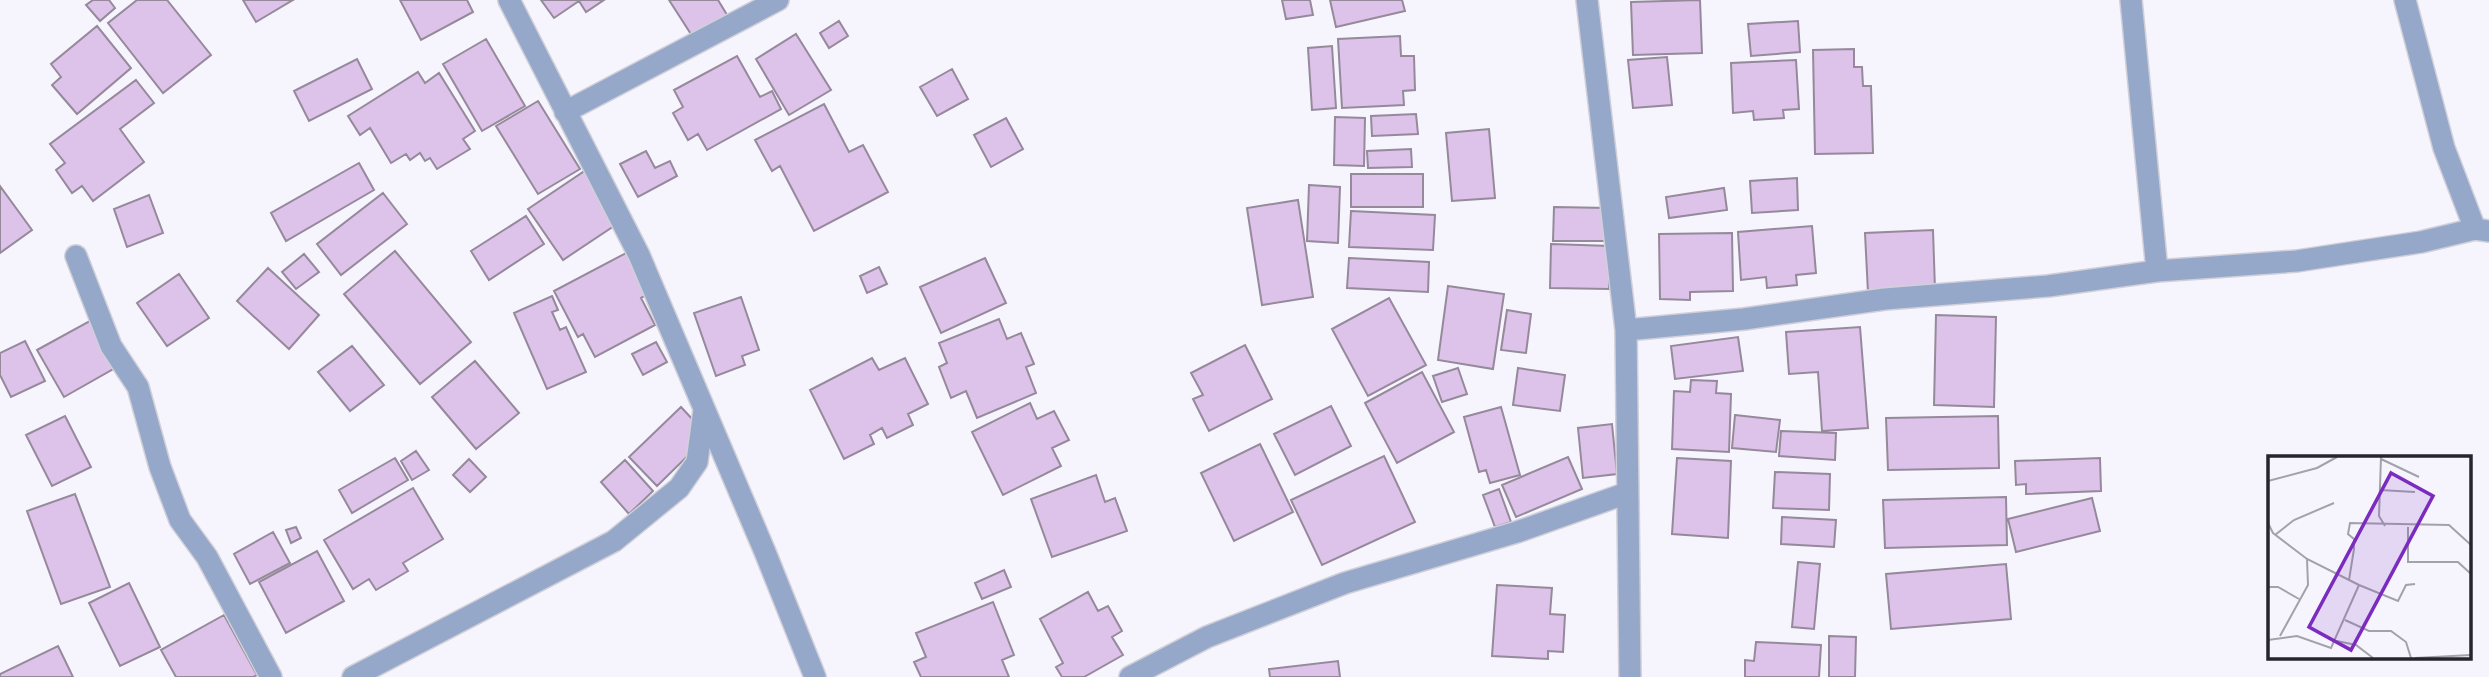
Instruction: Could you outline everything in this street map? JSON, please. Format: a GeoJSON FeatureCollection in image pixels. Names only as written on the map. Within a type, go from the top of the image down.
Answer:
{"type":"FeatureCollection","features":[{"type":"Feature","properties":{"kind":"street"},"geometry":{"type":"LineString","coordinates":[[509,0],[639,255],[815,677]]}},
{"type":"Feature","properties":{"kind":"street"},"geometry":{"type":"LineString","coordinates":[[565,112],[778,0]]}},
{"type":"Feature","properties":{"kind":"street"},"geometry":{"type":"LineString","coordinates":[[1587,0],[1626,330],[1630,677]]}},
{"type":"Feature","properties":{"kind":"street"},"geometry":{"type":"LineString","coordinates":[[2130,0],[2157,271]]}},
{"type":"Feature","properties":{"kind":"street"},"geometry":{"type":"LineString","coordinates":[[1626,330],[1744,319],[1885,299],[2048,286],[2157,271],[2297,261],[2482,230],[2444,148],[2405,0]]}},
{"type":"Feature","properties":{"kind":"street"},"geometry":{"type":"LineString","coordinates":[[76,256],[111,346],[138,387],[160,467],[180,520],[207,557],[271,677]]}},
{"type":"Feature","properties":{"kind":"street"},"geometry":{"type":"LineString","coordinates":[[353,677],[614,541],[680,488],[696,462],[704,408]]}},
{"type":"Feature","properties":{"kind":"street"},"geometry":{"type":"LineString","coordinates":[[1130,677],[1207,637],[1345,583],[1517,532],[1628,493]]}},
{"type":"Feature","properties":{"kind":"building"},"geometry":{"type":"Polygon","coordinates":[[[93,0],[109,0],[115,8],[100,21],[86,5],[93,0]]]}},
{"type":"Feature","properties":{"kind":"building"},"geometry":{"type":"Polygon","coordinates":[[[137,0],[167,0],[211,55],[163,93],[108,23],[137,0]]]}},
{"type":"Feature","properties":{"kind":"building"},"geometry":{"type":"Polygon","coordinates":[[[243,0],[293,0],[256,22],[243,0]]]}},
{"type":"Feature","properties":{"kind":"building"},"geometry":{"type":"Polygon","coordinates":[[[400,0],[467,0],[473,12],[421,40],[400,0]]]}},
{"type":"Feature","properties":{"kind":"building"},"geometry":{"type":"Polygon","coordinates":[[[541,0],[604,0],[586,12],[579,1],[554,18],[541,0]]]}},
{"type":"Feature","properties":{"kind":"building"},"geometry":{"type":"Polygon","coordinates":[[[669,0],[718,0],[732,23],[698,45],[669,0]]]}},
{"type":"Feature","properties":{"kind":"building"},"geometry":{"type":"Polygon","coordinates":[[[1282,0],[1310,0],[1313,15],[1286,19],[1282,0]]]}},
{"type":"Feature","properties":{"kind":"building"},"geometry":{"type":"Polygon","coordinates":[[[1330,0],[1402,0],[1405,11],[1336,27],[1330,0]]]}},
{"type":"Feature","properties":{"kind":"building"},"geometry":{"type":"Polygon","coordinates":[[[1700,0],[1702,53],[1633,55],[1631,2],[1700,0]]]}},
{"type":"Feature","properties":{"kind":"building"},"geometry":{"type":"Polygon","coordinates":[[[839,21],[848,36],[829,48],[820,33],[839,21]]]}},
{"type":"Feature","properties":{"kind":"building"},"geometry":{"type":"Polygon","coordinates":[[[1798,21],[1800,52],[1751,56],[1748,24],[1798,21]]]}},
{"type":"Feature","properties":{"kind":"building"},"geometry":{"type":"Polygon","coordinates":[[[97,26],[131,68],[77,114],[52,85],[61,77],[51,64],[97,26]]]}},
{"type":"Feature","properties":{"kind":"building"},"geometry":{"type":"Polygon","coordinates":[[[796,34],[831,90],[789,115],[756,59],[796,34]]]}},
{"type":"Feature","properties":{"kind":"building"},"geometry":{"type":"Polygon","coordinates":[[[1400,36],[1401,56],[1414,56],[1415,90],[1403,91],[1404,105],[1342,108],[1338,39],[1400,36]]]}},
{"type":"Feature","properties":{"kind":"building"},"geometry":{"type":"Polygon","coordinates":[[[486,39],[525,106],[482,131],[443,64],[486,39]]]}},
{"type":"Feature","properties":{"kind":"building"},"geometry":{"type":"Polygon","coordinates":[[[1332,46],[1336,108],[1312,110],[1308,48],[1332,46]]]}},
{"type":"Feature","properties":{"kind":"building"},"geometry":{"type":"Polygon","coordinates":[[[1854,49],[1854,67],[1862,67],[1863,86],[1871,86],[1873,153],[1815,154],[1813,50],[1854,49]]]}},
{"type":"Feature","properties":{"kind":"building"},"geometry":{"type":"Polygon","coordinates":[[[737,56],[760,97],[772,91],[781,109],[707,150],[698,134],[688,140],[673,113],[683,107],[674,90],[737,56]]]}},
{"type":"Feature","properties":{"kind":"building"},"geometry":{"type":"Polygon","coordinates":[[[1667,57],[1672,105],[1633,108],[1628,60],[1667,57]]]}},
{"type":"Feature","properties":{"kind":"building"},"geometry":{"type":"Polygon","coordinates":[[[357,59],[372,89],[309,121],[294,91],[357,59]]]}},
{"type":"Feature","properties":{"kind":"building"},"geometry":{"type":"Polygon","coordinates":[[[1796,60],[1799,109],[1783,110],[1784,118],[1754,120],[1753,111],[1733,113],[1731,63],[1796,60]]]}},
{"type":"Feature","properties":{"kind":"building"},"geometry":{"type":"Polygon","coordinates":[[[952,69],[968,99],[937,116],[920,87],[952,69]]]}},
{"type":"Feature","properties":{"kind":"building"},"geometry":{"type":"Polygon","coordinates":[[[418,72],[425,83],[439,73],[475,131],[463,139],[470,149],[437,169],[430,158],[425,161],[420,153],[410,160],[406,154],[391,163],[370,128],[360,135],[348,116],[418,72]]]}},
{"type":"Feature","properties":{"kind":"building"},"geometry":{"type":"Polygon","coordinates":[[[136,80],[154,103],[120,129],[144,162],[93,201],[82,186],[72,193],[56,170],[65,163],[50,144],[136,80]]]}},
{"type":"Feature","properties":{"kind":"building"},"geometry":{"type":"Polygon","coordinates":[[[538,101],[580,169],[538,194],[496,126],[538,101]]]}},
{"type":"Feature","properties":{"kind":"building"},"geometry":{"type":"Polygon","coordinates":[[[824,104],[849,152],[863,145],[888,192],[814,231],[780,166],[772,171],[755,140],[824,104]]]}},
{"type":"Feature","properties":{"kind":"building"},"geometry":{"type":"Polygon","coordinates":[[[1416,114],[1418,134],[1372,136],[1371,116],[1416,114]]]}},
{"type":"Feature","properties":{"kind":"building"},"geometry":{"type":"Polygon","coordinates":[[[1335,117],[1365,118],[1364,166],[1334,165],[1335,117]]]}},
{"type":"Feature","properties":{"kind":"building"},"geometry":{"type":"Polygon","coordinates":[[[1006,118],[1023,149],[991,167],[974,135],[1006,118]]]}},
{"type":"Feature","properties":{"kind":"building"},"geometry":{"type":"Polygon","coordinates":[[[1489,129],[1495,198],[1452,201],[1446,133],[1489,129]]]}},
{"type":"Feature","properties":{"kind":"building"},"geometry":{"type":"Polygon","coordinates":[[[1411,149],[1412,167],[1368,168],[1367,151],[1411,149]]]}},
{"type":"Feature","properties":{"kind":"building"},"geometry":{"type":"Polygon","coordinates":[[[646,151],[655,168],[670,161],[677,176],[638,197],[620,164],[646,151]]]}},
{"type":"Feature","properties":{"kind":"building"},"geometry":{"type":"Polygon","coordinates":[[[359,163],[374,190],[286,241],[271,213],[359,163]]]}},
{"type":"Feature","properties":{"kind":"building"},"geometry":{"type":"Polygon","coordinates":[[[595,164],[629,216],[563,260],[528,209],[595,164]]]}},
{"type":"Feature","properties":{"kind":"building"},"geometry":{"type":"Polygon","coordinates":[[[1351,174],[1423,174],[1423,207],[1351,207],[1351,174]]]}},
{"type":"Feature","properties":{"kind":"building"},"geometry":{"type":"Polygon","coordinates":[[[1797,178],[1798,210],[1752,213],[1750,181],[1797,178]]]}},
{"type":"Feature","properties":{"kind":"building"},"geometry":{"type":"Polygon","coordinates":[[[1309,185],[1340,187],[1338,243],[1307,241],[1309,185]]]}},
{"type":"Feature","properties":{"kind":"building"},"geometry":{"type":"Polygon","coordinates":[[[0,186],[32,230],[0,253],[0,186]]]}},
{"type":"Feature","properties":{"kind":"building"},"geometry":{"type":"Polygon","coordinates":[[[1724,188],[1727,210],[1669,218],[1666,197],[1724,188]]]}},
{"type":"Feature","properties":{"kind":"building"},"geometry":{"type":"Polygon","coordinates":[[[383,193],[407,224],[341,275],[317,244],[383,193]]]}},
{"type":"Feature","properties":{"kind":"building"},"geometry":{"type":"Polygon","coordinates":[[[149,195],[163,233],[127,247],[114,209],[149,195]]]}},
{"type":"Feature","properties":{"kind":"building"},"geometry":{"type":"Polygon","coordinates":[[[1298,200],[1313,297],[1262,305],[1247,208],[1298,200]]]}},
{"type":"Feature","properties":{"kind":"building"},"geometry":{"type":"Polygon","coordinates":[[[1554,207],[1610,208],[1610,241],[1553,241],[1554,207]]]}},
{"type":"Feature","properties":{"kind":"building"},"geometry":{"type":"Polygon","coordinates":[[[1351,211],[1435,215],[1433,250],[1349,247],[1351,211]]]}},
{"type":"Feature","properties":{"kind":"building"},"geometry":{"type":"Polygon","coordinates":[[[526,216],[544,244],[489,280],[471,251],[526,216]]]}},
{"type":"Feature","properties":{"kind":"building"},"geometry":{"type":"Polygon","coordinates":[[[1812,226],[1816,273],[1796,275],[1797,285],[1767,288],[1766,277],[1741,280],[1738,232],[1812,226]]]}},
{"type":"Feature","properties":{"kind":"building"},"geometry":{"type":"Polygon","coordinates":[[[1933,230],[1935,290],[1868,293],[1865,233],[1933,230]]]}},
{"type":"Feature","properties":{"kind":"building"},"geometry":{"type":"Polygon","coordinates":[[[1732,233],[1733,291],[1690,292],[1690,300],[1660,299],[1659,234],[1732,233]]]}},
{"type":"Feature","properties":{"kind":"building"},"geometry":{"type":"Polygon","coordinates":[[[1551,244],[1610,246],[1609,289],[1550,288],[1551,244]]]}},
{"type":"Feature","properties":{"kind":"building"},"geometry":{"type":"Polygon","coordinates":[[[395,251],[471,342],[420,384],[344,294],[395,251]]]}},
{"type":"Feature","properties":{"kind":"building"},"geometry":{"type":"Polygon","coordinates":[[[628,252],[650,293],[641,298],[655,325],[595,357],[583,334],[578,337],[554,291],[628,252]]]}},
{"type":"Feature","properties":{"kind":"building"},"geometry":{"type":"Polygon","coordinates":[[[304,254],[319,272],[296,289],[282,272],[304,254]]]}},
{"type":"Feature","properties":{"kind":"building"},"geometry":{"type":"Polygon","coordinates":[[[985,258],[1006,303],[941,333],[920,287],[985,258]]]}},
{"type":"Feature","properties":{"kind":"building"},"geometry":{"type":"Polygon","coordinates":[[[1349,258],[1429,262],[1428,292],[1347,288],[1349,258]]]}},
{"type":"Feature","properties":{"kind":"building"},"geometry":{"type":"Polygon","coordinates":[[[879,267],[887,284],[867,293],[860,276],[879,267]]]}},
{"type":"Feature","properties":{"kind":"building"},"geometry":{"type":"Polygon","coordinates":[[[268,268],[319,315],[289,349],[237,301],[268,268]]]}},
{"type":"Feature","properties":{"kind":"building"},"geometry":{"type":"Polygon","coordinates":[[[179,274],[209,318],[167,346],[137,303],[179,274]]]}},
{"type":"Feature","properties":{"kind":"building"},"geometry":{"type":"Polygon","coordinates":[[[1448,286],[1504,294],[1493,369],[1438,360],[1448,286]]]}},
{"type":"Feature","properties":{"kind":"building"},"geometry":{"type":"Polygon","coordinates":[[[552,296],[558,310],[552,312],[560,330],[566,327],[586,372],[547,389],[514,313],[552,296]]]}},
{"type":"Feature","properties":{"kind":"building"},"geometry":{"type":"Polygon","coordinates":[[[741,297],[759,350],[742,356],[745,365],[716,376],[694,313],[741,297]]]}},
{"type":"Feature","properties":{"kind":"building"},"geometry":{"type":"Polygon","coordinates":[[[1389,298],[1426,365],[1368,396],[1332,329],[1389,298]]]}},
{"type":"Feature","properties":{"kind":"building"},"geometry":{"type":"Polygon","coordinates":[[[1507,310],[1531,314],[1526,353],[1501,350],[1507,310]]]}},
{"type":"Feature","properties":{"kind":"building"},"geometry":{"type":"Polygon","coordinates":[[[1936,315],[1996,317],[1994,407],[1934,405],[1936,315]]]}},
{"type":"Feature","properties":{"kind":"building"},"geometry":{"type":"Polygon","coordinates":[[[97,317],[122,364],[64,397],[37,350],[97,317]]]}},
{"type":"Feature","properties":{"kind":"building"},"geometry":{"type":"Polygon","coordinates":[[[999,319],[1007,339],[1021,333],[1034,364],[1026,367],[1036,393],[977,418],[966,391],[951,398],[939,367],[947,363],[939,343],[999,319]]]}},
{"type":"Feature","properties":{"kind":"building"},"geometry":{"type":"Polygon","coordinates":[[[1860,327],[1868,428],[1822,431],[1818,372],[1789,374],[1786,332],[1860,327]]]}},
{"type":"Feature","properties":{"kind":"building"},"geometry":{"type":"Polygon","coordinates":[[[1738,337],[1743,371],[1675,379],[1671,346],[1738,337]]]}},
{"type":"Feature","properties":{"kind":"building"},"geometry":{"type":"Polygon","coordinates":[[[25,341],[45,381],[11,397],[0,375],[0,353],[25,341]]]}},
{"type":"Feature","properties":{"kind":"building"},"geometry":{"type":"Polygon","coordinates":[[[656,342],[667,362],[643,375],[632,354],[656,342]]]}},
{"type":"Feature","properties":{"kind":"building"},"geometry":{"type":"Polygon","coordinates":[[[1245,345],[1272,399],[1209,431],[1193,399],[1203,395],[1191,373],[1245,345]]]}},
{"type":"Feature","properties":{"kind":"building"},"geometry":{"type":"Polygon","coordinates":[[[352,346],[384,385],[350,411],[318,372],[352,346]]]}},
{"type":"Feature","properties":{"kind":"building"},"geometry":{"type":"Polygon","coordinates":[[[872,358],[879,370],[905,358],[928,404],[908,414],[913,425],[887,438],[882,428],[870,435],[874,444],[844,459],[810,390],[872,358]]]}},
{"type":"Feature","properties":{"kind":"building"},"geometry":{"type":"Polygon","coordinates":[[[475,361],[519,413],[476,449],[432,397],[475,361]]]}},
{"type":"Feature","properties":{"kind":"building"},"geometry":{"type":"Polygon","coordinates":[[[1458,368],[1467,394],[1442,402],[1433,376],[1458,368]]]}},
{"type":"Feature","properties":{"kind":"building"},"geometry":{"type":"Polygon","coordinates":[[[1518,368],[1565,375],[1560,411],[1513,405],[1518,368]]]}},
{"type":"Feature","properties":{"kind":"building"},"geometry":{"type":"Polygon","coordinates":[[[1422,372],[1454,432],[1397,463],[1365,403],[1422,372]]]}},
{"type":"Feature","properties":{"kind":"building"},"geometry":{"type":"Polygon","coordinates":[[[1691,380],[1717,381],[1716,393],[1731,394],[1729,452],[1672,449],[1674,391],[1690,392],[1691,380]]]}},
{"type":"Feature","properties":{"kind":"building"},"geometry":{"type":"Polygon","coordinates":[[[1030,403],[1037,419],[1054,411],[1069,440],[1052,448],[1061,466],[1003,495],[972,432],[1030,403]]]}},
{"type":"Feature","properties":{"kind":"building"},"geometry":{"type":"Polygon","coordinates":[[[1331,406],[1351,446],[1295,475],[1274,434],[1331,406]]]}},
{"type":"Feature","properties":{"kind":"building"},"geometry":{"type":"Polygon","coordinates":[[[681,407],[708,436],[657,486],[629,457],[681,407]]]}},
{"type":"Feature","properties":{"kind":"building"},"geometry":{"type":"Polygon","coordinates":[[[1501,407],[1520,475],[1490,483],[1486,470],[1479,472],[1464,417],[1501,407]]]}},
{"type":"Feature","properties":{"kind":"building"},"geometry":{"type":"Polygon","coordinates":[[[1735,415],[1780,420],[1776,452],[1732,448],[1735,415]]]}},
{"type":"Feature","properties":{"kind":"building"},"geometry":{"type":"Polygon","coordinates":[[[65,416],[91,467],[52,486],[26,435],[65,416]]]}},
{"type":"Feature","properties":{"kind":"building"},"geometry":{"type":"Polygon","coordinates":[[[1998,416],[1999,468],[1888,470],[1886,418],[1998,416]]]}},
{"type":"Feature","properties":{"kind":"building"},"geometry":{"type":"Polygon","coordinates":[[[1612,424],[1617,474],[1583,478],[1578,428],[1612,424]]]}},
{"type":"Feature","properties":{"kind":"building"},"geometry":{"type":"Polygon","coordinates":[[[1781,431],[1836,433],[1835,460],[1779,456],[1781,431]]]}},
{"type":"Feature","properties":{"kind":"building"},"geometry":{"type":"Polygon","coordinates":[[[1260,444],[1293,512],[1234,541],[1201,473],[1260,444]]]}},
{"type":"Feature","properties":{"kind":"building"},"geometry":{"type":"Polygon","coordinates":[[[416,451],[429,470],[412,480],[401,461],[416,451]]]}},
{"type":"Feature","properties":{"kind":"building"},"geometry":{"type":"Polygon","coordinates":[[[1384,456],[1415,522],[1322,565],[1291,500],[1384,456]]]}},
{"type":"Feature","properties":{"kind":"building"},"geometry":{"type":"Polygon","coordinates":[[[1568,457],[1582,489],[1516,517],[1502,485],[1568,457]]]}},
{"type":"Feature","properties":{"kind":"building"},"geometry":{"type":"Polygon","coordinates":[[[395,458],[408,480],[352,513],[339,490],[395,458]]]}},
{"type":"Feature","properties":{"kind":"building"},"geometry":{"type":"Polygon","coordinates":[[[1677,458],[1731,461],[1728,538],[1672,534],[1677,458]]]}},
{"type":"Feature","properties":{"kind":"building"},"geometry":{"type":"Polygon","coordinates":[[[2100,458],[2101,491],[2026,494],[2026,484],[2016,485],[2015,461],[2100,458]]]}},
{"type":"Feature","properties":{"kind":"building"},"geometry":{"type":"Polygon","coordinates":[[[469,459],[486,477],[470,492],[453,475],[469,459]]]}},
{"type":"Feature","properties":{"kind":"building"},"geometry":{"type":"Polygon","coordinates":[[[625,460],[653,491],[629,514],[601,482],[625,460]]]}},
{"type":"Feature","properties":{"kind":"building"},"geometry":{"type":"Polygon","coordinates":[[[1775,472],[1830,474],[1829,510],[1773,508],[1775,472]]]}},
{"type":"Feature","properties":{"kind":"building"},"geometry":{"type":"Polygon","coordinates":[[[1096,475],[1105,502],[1115,498],[1127,531],[1052,557],[1031,499],[1096,475]]]}},
{"type":"Feature","properties":{"kind":"building"},"geometry":{"type":"Polygon","coordinates":[[[413,488],[443,539],[403,563],[408,571],[376,590],[369,579],[353,589],[324,540],[413,488]]]}},
{"type":"Feature","properties":{"kind":"building"},"geometry":{"type":"Polygon","coordinates":[[[1499,489],[1511,522],[1495,527],[1483,495],[1499,489]]]}},
{"type":"Feature","properties":{"kind":"building"},"geometry":{"type":"Polygon","coordinates":[[[75,494],[110,587],[61,604],[27,511],[75,494]]]}},
{"type":"Feature","properties":{"kind":"building"},"geometry":{"type":"Polygon","coordinates":[[[2006,497],[2007,545],[1885,548],[1883,500],[2006,497]]]}},
{"type":"Feature","properties":{"kind":"building"},"geometry":{"type":"Polygon","coordinates":[[[2092,498],[2100,531],[2016,552],[2008,519],[2092,498]]]}},
{"type":"Feature","properties":{"kind":"building"},"geometry":{"type":"Polygon","coordinates":[[[1782,517],[1836,520],[1834,547],[1781,544],[1782,517]]]}},
{"type":"Feature","properties":{"kind":"building"},"geometry":{"type":"Polygon","coordinates":[[[296,527],[301,538],[291,543],[286,530],[296,527]]]}},
{"type":"Feature","properties":{"kind":"building"},"geometry":{"type":"Polygon","coordinates":[[[273,532],[290,563],[250,584],[234,554],[273,532]]]}},
{"type":"Feature","properties":{"kind":"building"},"geometry":{"type":"Polygon","coordinates":[[[317,551],[344,601],[286,633],[259,582],[317,551]]]}},
{"type":"Feature","properties":{"kind":"building"},"geometry":{"type":"Polygon","coordinates":[[[1798,562],[1820,564],[1814,629],[1792,627],[1798,562]]]}},
{"type":"Feature","properties":{"kind":"building"},"geometry":{"type":"Polygon","coordinates":[[[2006,564],[2011,619],[1891,629],[1886,574],[2006,564]]]}},
{"type":"Feature","properties":{"kind":"building"},"geometry":{"type":"Polygon","coordinates":[[[1004,570],[1011,587],[982,599],[975,583],[1004,570]]]}},
{"type":"Feature","properties":{"kind":"building"},"geometry":{"type":"Polygon","coordinates":[[[129,583],[160,647],[120,666],[89,603],[129,583]]]}},
{"type":"Feature","properties":{"kind":"building"},"geometry":{"type":"Polygon","coordinates":[[[1497,585],[1552,588],[1550,614],[1565,615],[1563,652],[1548,651],[1548,659],[1492,656],[1497,585]]]}},
{"type":"Feature","properties":{"kind":"building"},"geometry":{"type":"Polygon","coordinates":[[[1088,592],[1098,611],[1108,606],[1122,631],[1112,637],[1123,655],[1084,677],[1062,677],[1056,667],[1063,663],[1040,619],[1088,592]]]}},
{"type":"Feature","properties":{"kind":"building"},"geometry":{"type":"Polygon","coordinates":[[[993,602],[1014,655],[1002,660],[1009,677],[921,677],[914,662],[926,657],[916,633],[993,602]]]}},
{"type":"Feature","properties":{"kind":"building"},"geometry":{"type":"Polygon","coordinates":[[[224,615],[257,675],[176,677],[161,650],[224,615]]]}},
{"type":"Feature","properties":{"kind":"building"},"geometry":{"type":"Polygon","coordinates":[[[1829,636],[1856,637],[1855,677],[1829,677],[1829,636]]]}},
{"type":"Feature","properties":{"kind":"building"},"geometry":{"type":"Polygon","coordinates":[[[1756,642],[1821,645],[1819,677],[1745,677],[1745,660],[1754,661],[1756,642]]]}},
{"type":"Feature","properties":{"kind":"building"},"geometry":{"type":"Polygon","coordinates":[[[58,646],[73,677],[0,677],[0,674],[58,646]]]}},
{"type":"Feature","properties":{"kind":"building"},"geometry":{"type":"Polygon","coordinates":[[[1338,661],[1340,677],[1270,677],[1269,669],[1338,661]]]}}]}
